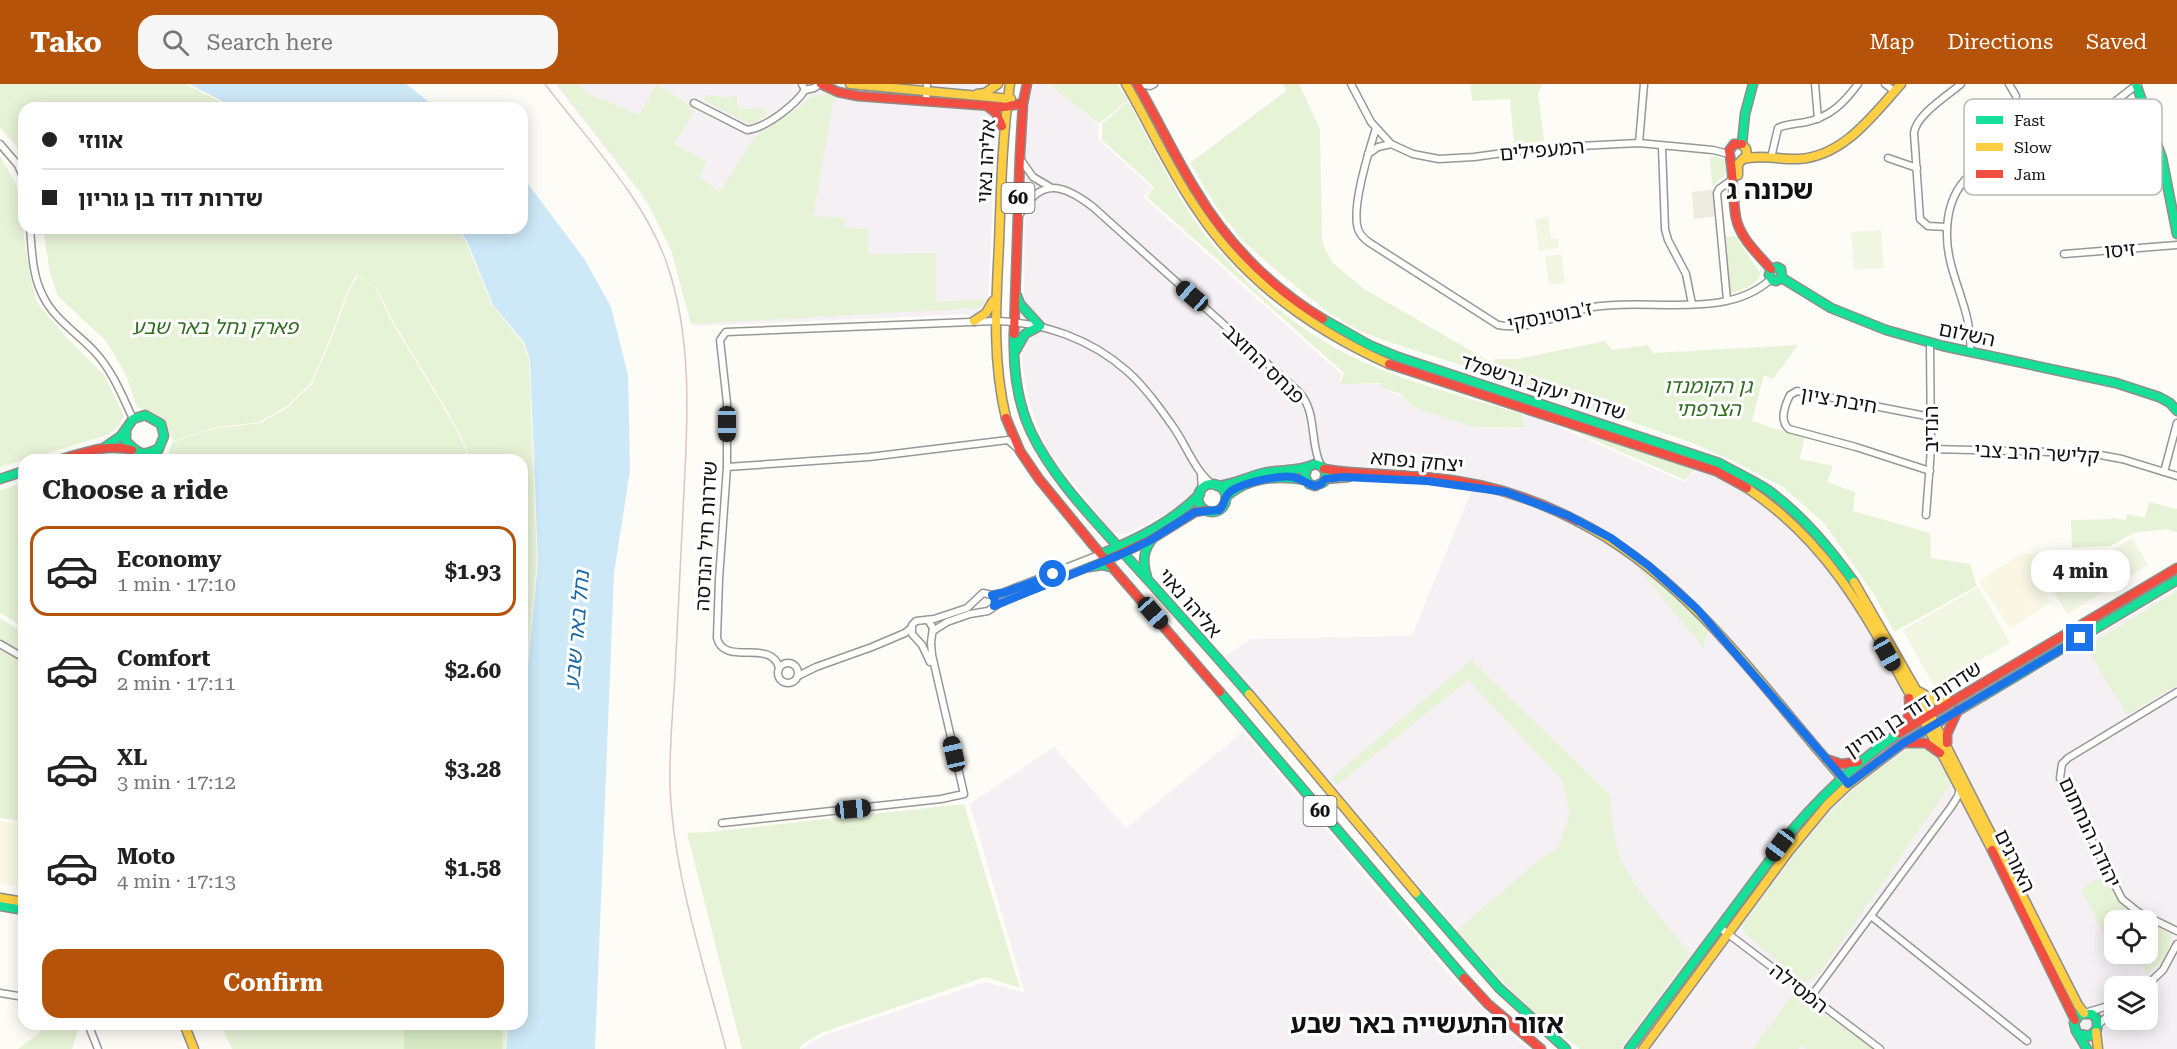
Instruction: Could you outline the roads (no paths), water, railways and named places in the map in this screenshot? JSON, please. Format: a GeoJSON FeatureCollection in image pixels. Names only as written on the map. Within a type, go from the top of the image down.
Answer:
{"type":"FeatureCollection","features":[{"type":"Feature","properties":{"kind":"main road"},"geometry":{"type":"LineString","coordinates":[[820,84],[846,94],[987,106],[1006,102]]}},
{"type":"Feature","properties":{"kind":"main road"},"geometry":{"type":"LineString","coordinates":[[850,84],[927,87],[977,94],[1006,102],[1023,103]]}},
{"type":"Feature","properties":{"kind":"main road"},"geometry":{"type":"LineString","coordinates":[[977,94],[985,93],[998,84]]}},
{"type":"Feature","properties":{"kind":"main road","name":"אליהו נאוי"},"geometry":{"type":"LineString","coordinates":[[1010,84],[1003,129],[995,339],[1001,397],[1006,418],[1020,451],[1039,479],[1093,545],[1445,958],[1488,1004],[1539,1048]]}},
{"type":"Feature","properties":{"kind":"main road","name":"אליהו נאוי"},"geometry":{"type":"LineString","coordinates":[[1027,84],[1023,103],[1020,154],[1014,356],[1024,413],[1036,442],[1055,470],[1121,550],[1263,711],[1460,945],[1512,1002],[1566,1049]]}},
{"type":"Feature","properties":{"kind":"main road","name":"שדרות יעקב גרשפלד"},"geometry":{"type":"LineString","coordinates":[[1126,84],[1195,207],[1209,227],[1248,272],[1287,305],[1324,332],[1378,359],[1682,459],[1716,471],[1741,484],[1795,524],[1825,556],[1851,592],[1907,689],[1927,716]]}},
{"type":"Feature","properties":{"kind":"main road","name":"שדרות יעקב גרשפלד"},"geometry":{"type":"LineString","coordinates":[[1139,84],[1203,202],[1216,221],[1254,265],[1292,298],[1345,333],[1398,357],[1719,463],[1746,476],[1794,512],[1831,550],[1858,587],[1917,691],[1927,716]]}},
{"type":"Feature","properties":{"kind":"main road"},"geometry":{"type":"LineString","coordinates":[[1753,84],[1735,149],[1733,179],[1736,220],[1748,244],[1771,274]]}},
{"type":"Feature","properties":{"kind":"main road"},"geometry":{"type":"LineString","coordinates":[[1735,149],[1771,158],[1803,159],[1827,153],[1861,128],[1901,84]]}},
{"type":"Feature","properties":{"kind":"main road"},"geometry":{"type":"LineString","coordinates":[[2137,84],[2142,99]]}},
{"type":"Feature","properties":{"kind":"main road"},"geometry":{"type":"LineString","coordinates":[[987,106],[996,112],[1003,129]]}},
{"type":"Feature","properties":{"kind":"main road"},"geometry":{"type":"LineString","coordinates":[[1735,149],[1736,161],[1760,157]]}},
{"type":"Feature","properties":{"kind":"main road"},"geometry":{"type":"LineString","coordinates":[[1735,149],[1747,155],[1737,167],[1739,209],[1748,244]]}},
{"type":"Feature","properties":{"kind":"main road"},"geometry":{"type":"LineString","coordinates":[[2162,154],[2173,185],[2177,234]]}},
{"type":"Feature","properties":{"kind":"main road","name":"השלום"},"geometry":{"type":"LineString","coordinates":[[1771,274],[1775,267],[1781,269],[1782,278],[1815,300],[1868,322],[1930,343],[2092,376],[2156,395],[2168,401],[2175,409]]}},
{"type":"Feature","properties":{"kind":"main road"},"geometry":{"type":"LineString","coordinates":[[974,321],[981,318],[992,307],[996,292]]}},
{"type":"Feature","properties":{"kind":"main road"},"geometry":{"type":"LineString","coordinates":[[1014,356],[1027,331],[1040,326],[1020,304],[1016,293]]}},
{"type":"Feature","properties":{"kind":"main road"},"geometry":{"type":"LineString","coordinates":[[974,321],[985,327],[995,339]]}},
{"type":"Feature","properties":{"kind":"main road","name":"השלום"},"geometry":{"type":"LineString","coordinates":[[2156,395],[2175,396],[2173,401],[2175,409]]}},
{"type":"Feature","properties":{"kind":"main road"},"geometry":{"type":"LineString","coordinates":[[105,447],[121,436],[133,419],[145,415],[161,424],[164,436],[156,454]]}},
{"type":"Feature","properties":{"kind":"main road"},"geometry":{"type":"LineString","coordinates":[[126,430],[126,441],[138,454]]}},
{"type":"Feature","properties":{"kind":"main road"},"geometry":{"type":"LineString","coordinates":[[80,454],[114,445],[148,454],[159,448]]}},
{"type":"Feature","properties":{"kind":"main road"},"geometry":{"type":"LineString","coordinates":[[1121,550],[1167,522],[1190,504],[1201,491],[1215,485],[1234,483],[1263,473],[1309,466],[1323,467],[1325,479],[1321,484],[1315,486],[1306,480],[1284,477],[1264,479],[1236,489],[1226,496]]}},
{"type":"Feature","properties":{"kind":"main road"},"geometry":{"type":"LineString","coordinates":[[1306,480],[1304,474],[1309,466]]}},
{"type":"Feature","properties":{"kind":"main road","name":"יצחק נפחא"},"geometry":{"type":"LineString","coordinates":[[1323,467],[1456,480],[1506,492],[1545,506],[1611,538],[1684,596],[1848,784]]}},
{"type":"Feature","properties":{"kind":"main road"},"geometry":{"type":"LineString","coordinates":[[0,478],[18,473]]}},
{"type":"Feature","properties":{"kind":"main road","name":"יצחק נפחא"},"geometry":{"type":"LineString","coordinates":[[1325,479],[1344,477],[1427,481],[1506,492]]}},
{"type":"Feature","properties":{"kind":"main road"},"geometry":{"type":"LineString","coordinates":[[1150,582],[1145,571],[1143,556],[1148,543],[1189,514],[1205,510],[1211,512],[1219,510],[1226,496],[1223,490],[1215,485]]}},
{"type":"Feature","properties":{"kind":"main road"},"geometry":{"type":"LineString","coordinates":[[1201,491],[1199,502],[1205,510]]}},
{"type":"Feature","properties":{"kind":"main road"},"geometry":{"type":"LineString","coordinates":[[1104,557],[1153,538]]}},
{"type":"Feature","properties":{"kind":"main road"},"geometry":{"type":"LineString","coordinates":[[1093,545],[1088,564],[1113,567]]}},
{"type":"Feature","properties":{"kind":"main road","name":"שדרות דוד בן גוריון"},"geometry":{"type":"LineString","coordinates":[[1629,1049],[1804,815],[1858,762],[1900,732],[2177,568]]}},
{"type":"Feature","properties":{"kind":"main road","name":"שדרות דוד בן גוריון"},"geometry":{"type":"LineString","coordinates":[[1643,1049],[1807,829],[1848,784],[1902,744],[2177,580]]}},
{"type":"Feature","properties":{"kind":"main road"},"geometry":{"type":"LineString","coordinates":[[1900,732],[1910,712],[1907,689]]}},
{"type":"Feature","properties":{"kind":"main road"},"geometry":{"type":"LineString","coordinates":[[1917,691],[1936,701],[1953,700]]}},
{"type":"Feature","properties":{"kind":"main road"},"geometry":{"type":"LineString","coordinates":[[1947,746],[1947,734],[1958,710]]}},
{"type":"Feature","properties":{"kind":"main road","name":"האורגים"},"geometry":{"type":"LineString","coordinates":[[1927,716],[1943,755],[2075,1020]]}},
{"type":"Feature","properties":{"kind":"main road","name":"האורגים"},"geometry":{"type":"LineString","coordinates":[[1932,726],[1947,746],[2078,1005],[2086,1012]]}},
{"type":"Feature","properties":{"kind":"main road"},"geometry":{"type":"LineString","coordinates":[[1902,744],[1926,743],[1943,755]]}},
{"type":"Feature","properties":{"kind":"main road"},"geometry":{"type":"LineString","coordinates":[[1826,759],[1841,764],[1858,762]]}},
{"type":"Feature","properties":{"kind":"main road"},"geometry":{"type":"LineString","coordinates":[[0,898],[18,901]]}},
{"type":"Feature","properties":{"kind":"main road"},"geometry":{"type":"LineString","coordinates":[[0,906],[18,909]]}},
{"type":"Feature","properties":{"kind":"main road"},"geometry":{"type":"LineString","coordinates":[[2087,1049],[2075,1028],[2075,1020],[2086,1012],[2095,1016],[2098,1049]]}},
{"type":"Feature","properties":{"kind":"main road"},"geometry":{"type":"LineString","coordinates":[[2079,1034],[2086,1036],[2097,1029]]}},
{"type":"Feature","properties":{"kind":"main road"},"geometry":{"type":"LineString","coordinates":[[186,1030],[194,1049]]}},
{"type":"Feature","properties":{"kind":"street"},"geometry":{"type":"LineString","coordinates":[[694,103],[751,130],[760,127],[794,104],[803,87],[814,88],[820,84]]}},
{"type":"Feature","properties":{"kind":"street"},"geometry":{"type":"LineString","coordinates":[[1139,84],[1150,86],[1154,84]]}},
{"type":"Feature","properties":{"kind":"street","name":"המעפילים"},"geometry":{"type":"LineString","coordinates":[[1351,84],[1364,111],[1391,144],[1413,154],[1439,159],[1473,157],[1540,147],[1639,143],[1662,147],[1735,149]]}},
{"type":"Feature","properties":{"kind":"street"},"geometry":{"type":"LineString","coordinates":[[1639,143],[1644,84]]}},
{"type":"Feature","properties":{"kind":"street"},"geometry":{"type":"LineString","coordinates":[[1815,84],[1818,119]]}},
{"type":"Feature","properties":{"kind":"street"},"geometry":{"type":"LineString","coordinates":[[1771,158],[1778,128],[1818,119],[1837,108],[1858,84]]}},
{"type":"Feature","properties":{"kind":"street"},"geometry":{"type":"LineString","coordinates":[[1885,84],[1894,92]]}},
{"type":"Feature","properties":{"kind":"street"},"geometry":{"type":"LineString","coordinates":[[1947,227],[1928,226],[1920,219],[1914,133],[1915,124],[1961,84]]}},
{"type":"Feature","properties":{"kind":"street"},"geometry":{"type":"LineString","coordinates":[[2009,84],[2016,96]]}},
{"type":"Feature","properties":{"kind":"street"},"geometry":{"type":"LineString","coordinates":[[2119,99],[2137,84]]}},
{"type":"Feature","properties":{"kind":"street"},"geometry":{"type":"LineString","coordinates":[[926,101],[927,87]]}},
{"type":"Feature","properties":{"kind":"street","name":"ז'בוטינסקי"},"geometry":{"type":"LineString","coordinates":[[1376,128],[1360,192],[1356,221],[1359,232],[1370,243],[1498,326],[1514,327],[1603,306],[1692,304],[1726,300],[1754,291],[1771,274]]}},
{"type":"Feature","properties":{"kind":"street"},"geometry":{"type":"LineString","coordinates":[[0,144],[18,165]]}},
{"type":"Feature","properties":{"kind":"street"},"geometry":{"type":"LineString","coordinates":[[1368,154],[1378,147],[1391,144]]}},
{"type":"Feature","properties":{"kind":"street"},"geometry":{"type":"LineString","coordinates":[[1662,147],[1665,229],[1668,240],[1686,274],[1692,304]]}},
{"type":"Feature","properties":{"kind":"street","name":"פנחס החוצב"},"geometry":{"type":"LineString","coordinates":[[1020,154],[1024,165],[1033,177],[1050,187],[1073,193],[1093,207],[1299,392],[1310,412],[1314,444],[1323,467]]}},
{"type":"Feature","properties":{"kind":"street"},"geometry":{"type":"LineString","coordinates":[[1888,158],[1917,168]]}},
{"type":"Feature","properties":{"kind":"street"},"geometry":{"type":"LineString","coordinates":[[1726,300],[1717,193],[1733,179]]}},
{"type":"Feature","properties":{"kind":"street"},"geometry":{"type":"LineString","coordinates":[[1964,181],[1954,196],[1947,227],[1948,252],[1968,327],[1970,352]]}},
{"type":"Feature","properties":{"kind":"street"},"geometry":{"type":"LineString","coordinates":[[1018,217],[1034,194],[1040,189],[1050,187]]}},
{"type":"Feature","properties":{"kind":"street"},"geometry":{"type":"LineString","coordinates":[[31,234],[35,275],[43,297],[56,315],[103,361],[133,419]]}},
{"type":"Feature","properties":{"kind":"street","name":"זיסו"},"geometry":{"type":"LineString","coordinates":[[2064,254],[2177,246]]}},
{"type":"Feature","properties":{"kind":"street"},"geometry":{"type":"LineString","coordinates":[[974,321],[1015,321],[1054,329],[1105,355],[1128,371],[1154,400],[1200,471],[1215,485]]}},
{"type":"Feature","properties":{"kind":"street","name":"שדרות חיל הנדסה"},"geometry":{"type":"LineString","coordinates":[[779,668],[771,656],[727,650],[717,641],[727,466],[727,403],[720,340],[724,333],[731,331],[974,321]]}},
{"type":"Feature","properties":{"kind":"street","name":"הנדיב"},"geometry":{"type":"LineString","coordinates":[[1926,515],[1931,449],[1930,343]]}},
{"type":"Feature","properties":{"kind":"street","name":"חיבת ציון"},"geometry":{"type":"LineString","coordinates":[[1930,471],[1856,447],[1789,429],[1784,425],[1783,418],[1790,395],[1797,391],[1931,417]]}},
{"type":"Feature","properties":{"kind":"street"},"geometry":{"type":"LineString","coordinates":[[2164,472],[2177,423]]}},
{"type":"Feature","properties":{"kind":"street"},"geometry":{"type":"LineString","coordinates":[[727,466],[869,457],[1008,440],[1020,451]]}},
{"type":"Feature","properties":{"kind":"street","name":"פנחס החוצב"},"geometry":{"type":"LineString","coordinates":[[1309,466],[1314,444]]}},
{"type":"Feature","properties":{"kind":"street","name":"קלישר הרב צבי"},"geometry":{"type":"LineString","coordinates":[[1931,449],[2089,453],[2122,459],[2177,476]]}},
{"type":"Feature","properties":{"kind":"street"},"geometry":{"type":"LineString","coordinates":[[1200,471],[1201,491]]}},
{"type":"Feature","properties":{"kind":"street"},"geometry":{"type":"LineString","coordinates":[[889,640],[916,638],[926,640],[947,622],[991,610],[994,606],[1104,557]]}},
{"type":"Feature","properties":{"kind":"street"},"geometry":{"type":"LineString","coordinates":[[826,663],[796,666],[788,663],[779,668],[778,678],[783,682],[792,683],[798,676],[810,669],[889,640],[911,628],[916,621],[928,620],[967,608],[982,593],[992,595],[1006,592],[1088,564]]}},
{"type":"Feature","properties":{"kind":"street"},"geometry":{"type":"LineString","coordinates":[[992,595],[995,600],[994,606]]}},
{"type":"Feature","properties":{"kind":"street"},"geometry":{"type":"LineString","coordinates":[[976,600],[977,606],[982,611]]}},
{"type":"Feature","properties":{"kind":"street"},"geometry":{"type":"LineString","coordinates":[[722,823],[941,799],[964,794],[935,673],[931,650],[932,625],[928,620]]}},
{"type":"Feature","properties":{"kind":"street"},"geometry":{"type":"LineString","coordinates":[[911,628],[935,673]]}},
{"type":"Feature","properties":{"kind":"street"},"geometry":{"type":"LineString","coordinates":[[0,644],[18,654]]}},
{"type":"Feature","properties":{"kind":"street"},"geometry":{"type":"LineString","coordinates":[[796,666],[798,676]]}},
{"type":"Feature","properties":{"kind":"street","name":"יהודה הנחתום"},"geometry":{"type":"LineString","coordinates":[[2177,692],[2068,759],[2062,764],[2060,772],[2063,785],[2122,899],[2138,912],[2177,932]]}},
{"type":"Feature","properties":{"kind":"street"},"geometry":{"type":"LineString","coordinates":[[1810,998],[1951,807],[1960,788]]}},
{"type":"Feature","properties":{"kind":"street"},"geometry":{"type":"LineString","coordinates":[[1951,807],[1959,804],[1969,805]]}},
{"type":"Feature","properties":{"kind":"street"},"geometry":{"type":"LineString","coordinates":[[1871,916],[2027,1041]]}},
{"type":"Feature","properties":{"kind":"street","name":"המסילה"},"geometry":{"type":"LineString","coordinates":[[1719,927],[1880,1049]]}},
{"type":"Feature","properties":{"kind":"street"},"geometry":{"type":"LineString","coordinates":[[2157,976],[2163,970],[2177,944]]}},
{"type":"Feature","properties":{"kind":"street"},"geometry":{"type":"LineString","coordinates":[[0,993],[18,996]]}},
{"type":"Feature","properties":{"kind":"street"},"geometry":{"type":"LineString","coordinates":[[2086,1012],[2104,1007]]}},
{"type":"Feature","properties":{"kind":"street"},"geometry":{"type":"LineString","coordinates":[[2097,1029],[2104,1021]]}},
{"type":"Feature","properties":{"kind":"street"},"geometry":{"type":"LineString","coordinates":[[90,1030],[98,1049]]}},
{"type":"Feature","properties":{"kind":"street"},"geometry":{"type":"LineString","coordinates":[[1539,1048],[1549,1035]]}},
{"type":"Feature","properties":{"kind":"water"},"geometry":{"type":"Polygon","coordinates":[[[189,84],[406,84],[429,102],[224,102],[189,84]]]}},
{"type":"Feature","properties":{"kind":"water","name":"נחל באר שבע"},"geometry":{"type":"Polygon","coordinates":[[[528,184],[585,260],[611,307],[628,375],[630,470],[614,573],[595,1049],[506,1049],[508,1030],[528,1030],[528,665],[538,563],[530,360],[524,342],[493,305],[467,241],[462,234],[528,234],[528,184]]]}},
{"type":"Feature","properties":{"kind":"railway"},"geometry":{"type":"LineString","coordinates":[[545,84],[613,170],[644,215],[667,264],[681,319],[686,377],[687,434],[671,744],[672,819],[683,885],[726,1049]]}},
{"type":"Feature","properties":{"kind":"district","name":"שכונה ג"},"geometry":{"type":"Point","coordinates":[1770,190]}},
{"type":"Feature","properties":{"kind":"district","name":"אזור התעשייה באר שבע"},"geometry":{"type":"Point","coordinates":[1427,1024]}},
{"type":"Feature","properties":{"kind":"park label","name":"פארק נחל באר שבע"},"geometry":{"type":"Point","coordinates":[215,327]}},
{"type":"Feature","properties":{"kind":"park label","name":"גן הקומנדו הצרפתי"},"geometry":{"type":"Point","coordinates":[1708,398]}}]}
